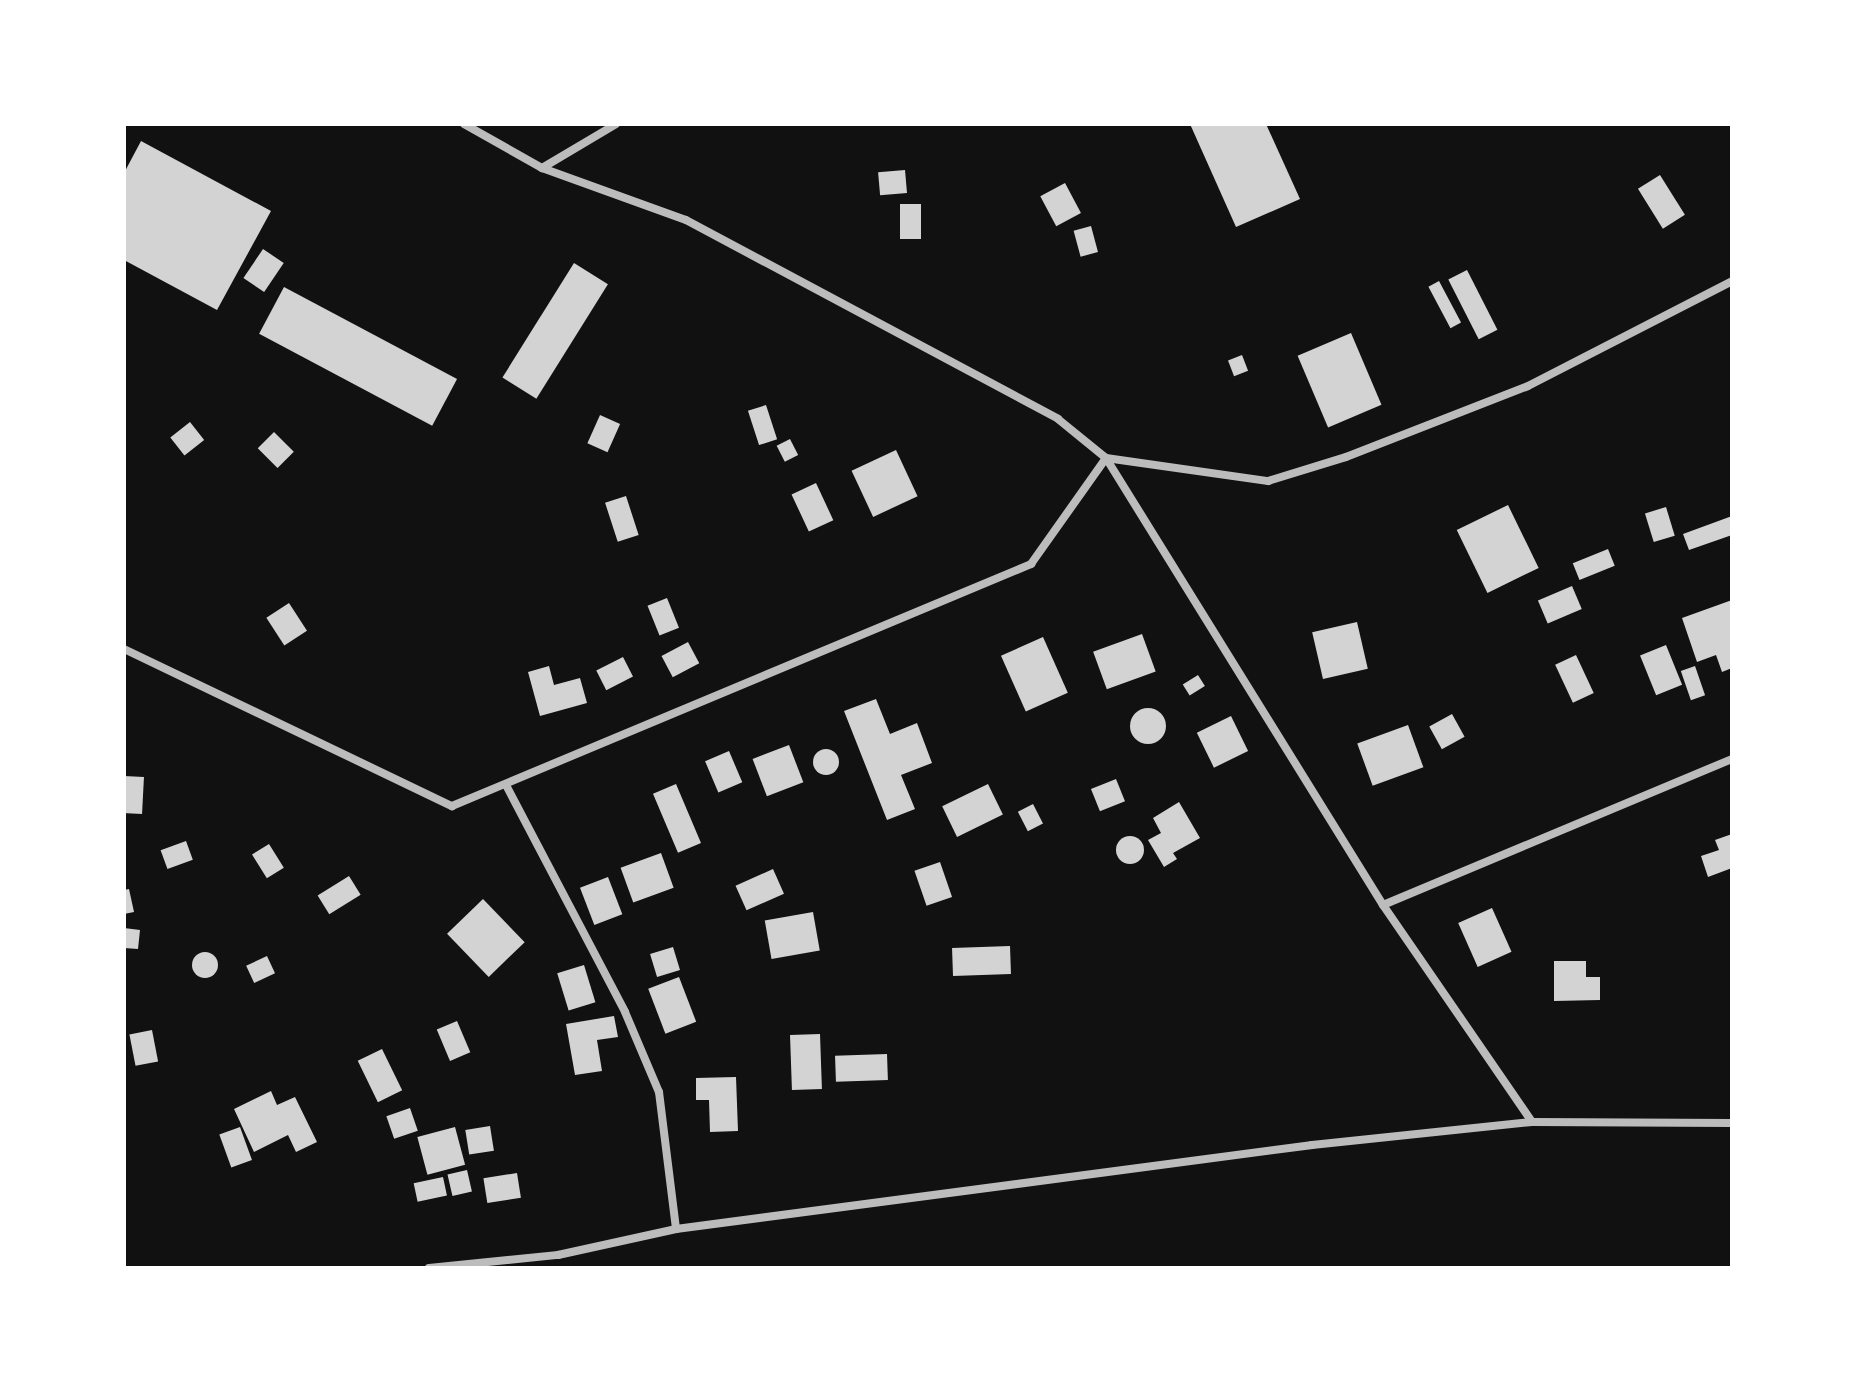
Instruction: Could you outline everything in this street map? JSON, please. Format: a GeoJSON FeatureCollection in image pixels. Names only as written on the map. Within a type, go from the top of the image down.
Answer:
{"type":"FeatureCollection","features":[{"type":"Feature","properties":{"kind":"street"},"geometry":{"type":"LineString","coordinates":[[464,124],[542,168],[686,220],[1058,419],[1106,458],[1383,905],[1532,1122]]}},
{"type":"Feature","properties":{"kind":"street"},"geometry":{"type":"LineString","coordinates":[[542,168],[616,124]]}},
{"type":"Feature","properties":{"kind":"street"},"geometry":{"type":"LineString","coordinates":[[1106,458],[1268,481],[1346,457],[1528,386],[1732,281]]}},
{"type":"Feature","properties":{"kind":"street"},"geometry":{"type":"LineString","coordinates":[[124,649],[452,806],[1031,564],[1106,458]]}},
{"type":"Feature","properties":{"kind":"street"},"geometry":{"type":"LineString","coordinates":[[1383,905],[1732,759]]}},
{"type":"Feature","properties":{"kind":"street"},"geometry":{"type":"LineString","coordinates":[[506,785],[625,1012],[659,1092],[676,1229]]}},
{"type":"Feature","properties":{"kind":"street"},"geometry":{"type":"LineString","coordinates":[[429,1268],[558,1255],[676,1229],[1312,1145],[1532,1122],[1732,1123]]}},
{"type":"Feature","properties":{"kind":"building"},"geometry":{"type":"Polygon","coordinates":[[[1190,124],[1266,124],[1300,199],[1236,227],[1190,124]]]}},
{"type":"Feature","properties":{"kind":"building"},"geometry":{"type":"Polygon","coordinates":[[[141,141],[271,211],[217,310],[124,260],[124,173],[141,141]]]}},
{"type":"Feature","properties":{"kind":"building"},"geometry":{"type":"Polygon","coordinates":[[[905,170],[907,193],[880,195],[878,172],[905,170]]]}},
{"type":"Feature","properties":{"kind":"building"},"geometry":{"type":"Polygon","coordinates":[[[1660,175],[1685,215],[1663,229],[1638,189],[1660,175]]]}},
{"type":"Feature","properties":{"kind":"building"},"geometry":{"type":"Polygon","coordinates":[[[1065,183],[1081,213],[1056,226],[1040,196],[1065,183]]]}},
{"type":"Feature","properties":{"kind":"building"},"geometry":{"type":"Polygon","coordinates":[[[900,204],[921,204],[921,239],[900,239],[900,204]]]}},
{"type":"Feature","properties":{"kind":"building"},"geometry":{"type":"Polygon","coordinates":[[[1091,226],[1098,252],[1081,257],[1074,231],[1091,226]]]}},
{"type":"Feature","properties":{"kind":"building"},"geometry":{"type":"Polygon","coordinates":[[[263,249],[284,263],[264,292],[243,278],[263,249]]]}},
{"type":"Feature","properties":{"kind":"building"},"geometry":{"type":"Polygon","coordinates":[[[574,263],[608,284],[536,399],[502,377],[574,263]]]}},
{"type":"Feature","properties":{"kind":"building"},"geometry":{"type":"Polygon","coordinates":[[[1467,270],[1497,330],[1479,339],[1448,280],[1467,270]]]}},
{"type":"Feature","properties":{"kind":"building"},"geometry":{"type":"Polygon","coordinates":[[[1439,281],[1461,322],[1450,328],[1428,287],[1439,281]]]}},
{"type":"Feature","properties":{"kind":"building"},"geometry":{"type":"Polygon","coordinates":[[[284,287],[457,379],[432,426],[259,334],[284,287]]]}},
{"type":"Feature","properties":{"kind":"building"},"geometry":{"type":"Polygon","coordinates":[[[1351,333],[1381,405],[1328,427],[1298,356],[1351,333]]]}},
{"type":"Feature","properties":{"kind":"building"},"geometry":{"type":"Polygon","coordinates":[[[1242,355],[1248,371],[1234,376],[1228,360],[1242,355]]]}},
{"type":"Feature","properties":{"kind":"building"},"geometry":{"type":"Polygon","coordinates":[[[766,405],[777,439],[759,445],[748,411],[766,405]]]}},
{"type":"Feature","properties":{"kind":"building"},"geometry":{"type":"Polygon","coordinates":[[[600,415],[620,424],[607,452],[587,443],[600,415]]]}},
{"type":"Feature","properties":{"kind":"building"},"geometry":{"type":"Polygon","coordinates":[[[190,422],[204,440],[184,456],[170,437],[190,422]]]}},
{"type":"Feature","properties":{"kind":"building"},"geometry":{"type":"Polygon","coordinates":[[[274,432],[294,452],[278,468],[258,448],[274,432]]]}},
{"type":"Feature","properties":{"kind":"building"},"geometry":{"type":"Polygon","coordinates":[[[790,439],[798,455],[785,462],[777,446],[790,439]]]}},
{"type":"Feature","properties":{"kind":"building"},"geometry":{"type":"Polygon","coordinates":[[[896,450],[918,496],[873,517],[852,471],[896,450]]]}},
{"type":"Feature","properties":{"kind":"building"},"geometry":{"type":"Polygon","coordinates":[[[816,483],[833,520],[809,532],[792,494],[816,483]]]}},
{"type":"Feature","properties":{"kind":"building"},"geometry":{"type":"Polygon","coordinates":[[[626,496],[639,535],[618,542],[605,503],[626,496]]]}},
{"type":"Feature","properties":{"kind":"building"},"geometry":{"type":"Polygon","coordinates":[[[1508,505],[1539,568],[1487,593],[1457,530],[1508,505]]]}},
{"type":"Feature","properties":{"kind":"building"},"geometry":{"type":"Polygon","coordinates":[[[1666,507],[1675,536],[1654,542],[1645,513],[1666,507]]]}},
{"type":"Feature","properties":{"kind":"building"},"geometry":{"type":"Polygon","coordinates":[[[1732,516],[1732,535],[1689,550],[1683,534],[1732,516]]]}},
{"type":"Feature","properties":{"kind":"building"},"geometry":{"type":"Polygon","coordinates":[[[1608,549],[1615,566],[1580,580],[1573,563],[1608,549]]]}},
{"type":"Feature","properties":{"kind":"building"},"geometry":{"type":"Polygon","coordinates":[[[1572,586],[1582,609],[1548,623],[1538,600],[1572,586]]]}},
{"type":"Feature","properties":{"kind":"building"},"geometry":{"type":"Polygon","coordinates":[[[667,598],[679,628],[660,636],[648,606],[667,598]]]}},
{"type":"Feature","properties":{"kind":"building"},"geometry":{"type":"Polygon","coordinates":[[[1732,600],[1732,668],[1722,672],[1716,655],[1697,662],[1682,618],[1732,600]]]}},
{"type":"Feature","properties":{"kind":"building"},"geometry":{"type":"Polygon","coordinates":[[[289,603],[307,631],[284,645],[266,618],[289,603]]]}},
{"type":"Feature","properties":{"kind":"building"},"geometry":{"type":"Polygon","coordinates":[[[1357,622],[1368,669],[1323,679],[1312,632],[1357,622]]]}},
{"type":"Feature","properties":{"kind":"building"},"geometry":{"type":"Polygon","coordinates":[[[1142,634],[1156,672],[1107,689],[1093,652],[1142,634]]]}},
{"type":"Feature","properties":{"kind":"building"},"geometry":{"type":"Polygon","coordinates":[[[1043,637],[1068,693],[1026,711],[1001,656],[1043,637]]]}},
{"type":"Feature","properties":{"kind":"building"},"geometry":{"type":"Polygon","coordinates":[[[688,642],[699,663],[673,677],[662,656],[688,642]]]}},
{"type":"Feature","properties":{"kind":"building"},"geometry":{"type":"Polygon","coordinates":[[[1666,645],[1682,685],[1656,695],[1640,655],[1666,645]]]}},
{"type":"Feature","properties":{"kind":"building"},"geometry":{"type":"Polygon","coordinates":[[[1576,655],[1594,693],[1573,703],[1555,665],[1576,655]]]}},
{"type":"Feature","properties":{"kind":"building"},"geometry":{"type":"Polygon","coordinates":[[[623,657],[633,677],[606,690],[596,671],[623,657]]]}},
{"type":"Feature","properties":{"kind":"building"},"geometry":{"type":"Polygon","coordinates":[[[549,666],[554,685],[580,678],[587,703],[540,716],[528,672],[549,666]]]}},
{"type":"Feature","properties":{"kind":"building"},"geometry":{"type":"Polygon","coordinates":[[[1695,666],[1705,695],[1691,700],[1681,671],[1695,666]]]}},
{"type":"Feature","properties":{"kind":"building"},"geometry":{"type":"Polygon","coordinates":[[[1198,675],[1205,686],[1190,696],[1183,685],[1198,675]]]}},
{"type":"Feature","properties":{"kind":"building"},"geometry":{"type":"Polygon","coordinates":[[[876,699],[890,734],[917,723],[932,763],[901,775],[915,809],[887,820],[844,711],[876,699]]]}},
{"type":"Feature","properties":{"kind":"building"},"geometry":{"type":"Polygon","coordinates":[[[1148,708],[1160,714],[1166,726],[1160,738],[1148,744],[1136,738],[1130,726],[1136,714],[1148,708]]]}},
{"type":"Feature","properties":{"kind":"building"},"geometry":{"type":"Polygon","coordinates":[[[1452,714],[1465,737],[1442,749],[1429,727],[1452,714]]]}},
{"type":"Feature","properties":{"kind":"building"},"geometry":{"type":"Polygon","coordinates":[[[1231,716],[1248,751],[1214,768],[1197,733],[1231,716]]]}},
{"type":"Feature","properties":{"kind":"building"},"geometry":{"type":"Polygon","coordinates":[[[1408,725],[1423,767],[1373,786],[1357,743],[1408,725]]]}},
{"type":"Feature","properties":{"kind":"building"},"geometry":{"type":"Polygon","coordinates":[[[789,745],[803,782],[767,796],[753,759],[789,745]]]}},
{"type":"Feature","properties":{"kind":"building"},"geometry":{"type":"Polygon","coordinates":[[[826,749],[835,753],[839,762],[835,771],[826,775],[817,771],[813,762],[817,753],[826,749]]]}},
{"type":"Feature","properties":{"kind":"building"},"geometry":{"type":"Polygon","coordinates":[[[729,751],[742,782],[718,792],[705,761],[729,751]]]}},
{"type":"Feature","properties":{"kind":"building"},"geometry":{"type":"Polygon","coordinates":[[[124,776],[144,777],[142,814],[124,813],[124,776]]]}},
{"type":"Feature","properties":{"kind":"building"},"geometry":{"type":"Polygon","coordinates":[[[1116,779],[1125,801],[1100,811],[1091,789],[1116,779]]]}},
{"type":"Feature","properties":{"kind":"building"},"geometry":{"type":"Polygon","coordinates":[[[676,784],[701,843],[678,853],[653,794],[676,784]]]}},
{"type":"Feature","properties":{"kind":"building"},"geometry":{"type":"Polygon","coordinates":[[[988,784],[1003,815],[957,837],[942,806],[988,784]]]}},
{"type":"Feature","properties":{"kind":"building"},"geometry":{"type":"Polygon","coordinates":[[[1179,802],[1200,838],[1173,853],[1177,859],[1164,867],[1148,840],[1161,833],[1153,818],[1179,802]]]}},
{"type":"Feature","properties":{"kind":"building"},"geometry":{"type":"Polygon","coordinates":[[[1033,804],[1043,824],[1028,831],[1018,812],[1033,804]]]}},
{"type":"Feature","properties":{"kind":"building"},"geometry":{"type":"Polygon","coordinates":[[[1732,834],[1732,868],[1708,877],[1701,856],[1719,850],[1715,840],[1732,834]]]}},
{"type":"Feature","properties":{"kind":"building"},"geometry":{"type":"Polygon","coordinates":[[[1130,836],[1140,840],[1144,850],[1140,860],[1130,864],[1120,860],[1116,850],[1120,840],[1130,836]]]}},
{"type":"Feature","properties":{"kind":"building"},"geometry":{"type":"Polygon","coordinates":[[[186,841],[193,860],[167,869],[161,850],[186,841]]]}},
{"type":"Feature","properties":{"kind":"building"},"geometry":{"type":"Polygon","coordinates":[[[269,844],[284,868],[267,878],[252,855],[269,844]]]}},
{"type":"Feature","properties":{"kind":"building"},"geometry":{"type":"Polygon","coordinates":[[[661,853],[674,888],[633,902],[621,868],[661,853]]]}},
{"type":"Feature","properties":{"kind":"building"},"geometry":{"type":"Polygon","coordinates":[[[940,862],[952,897],[927,906],[914,871],[940,862]]]}},
{"type":"Feature","properties":{"kind":"building"},"geometry":{"type":"Polygon","coordinates":[[[773,869],[784,894],[747,910],[736,886],[773,869]]]}},
{"type":"Feature","properties":{"kind":"building"},"geometry":{"type":"Polygon","coordinates":[[[349,876],[361,895],[329,914],[318,896],[349,876]]]}},
{"type":"Feature","properties":{"kind":"building"},"geometry":{"type":"Polygon","coordinates":[[[608,877],[622,914],[594,925],[580,888],[608,877]]]}},
{"type":"Feature","properties":{"kind":"building"},"geometry":{"type":"Polygon","coordinates":[[[129,889],[134,912],[124,914],[124,890],[129,889]]]}},
{"type":"Feature","properties":{"kind":"building"},"geometry":{"type":"Polygon","coordinates":[[[483,899],[525,942],[489,977],[447,934],[483,899]]]}},
{"type":"Feature","properties":{"kind":"building"},"geometry":{"type":"Polygon","coordinates":[[[1492,908],[1512,952],[1478,967],[1458,923],[1492,908]]]}},
{"type":"Feature","properties":{"kind":"building"},"geometry":{"type":"Polygon","coordinates":[[[813,912],[820,950],[772,959],[765,921],[813,912]]]}},
{"type":"Feature","properties":{"kind":"building"},"geometry":{"type":"Polygon","coordinates":[[[124,928],[140,930],[138,949],[124,948],[124,928]]]}},
{"type":"Feature","properties":{"kind":"building"},"geometry":{"type":"Polygon","coordinates":[[[1010,946],[1011,974],[953,976],[952,948],[1010,946]]]}},
{"type":"Feature","properties":{"kind":"building"},"geometry":{"type":"Polygon","coordinates":[[[673,947],[680,970],[657,977],[650,954],[673,947]]]}},
{"type":"Feature","properties":{"kind":"building"},"geometry":{"type":"Polygon","coordinates":[[[205,952],[214,956],[218,965],[214,974],[205,978],[196,974],[192,965],[196,956],[205,952]]]}},
{"type":"Feature","properties":{"kind":"building"},"geometry":{"type":"Polygon","coordinates":[[[267,956],[275,973],[254,983],[246,966],[267,956]]]}},
{"type":"Feature","properties":{"kind":"building"},"geometry":{"type":"Polygon","coordinates":[[[1554,961],[1586,961],[1586,977],[1600,977],[1600,1000],[1554,1001],[1554,961]]]}},
{"type":"Feature","properties":{"kind":"building"},"geometry":{"type":"Polygon","coordinates":[[[584,965],[595,1002],[569,1010],[557,973],[584,965]]]}},
{"type":"Feature","properties":{"kind":"building"},"geometry":{"type":"Polygon","coordinates":[[[679,977],[696,1022],[665,1034],[648,989],[679,977]]]}},
{"type":"Feature","properties":{"kind":"building"},"geometry":{"type":"Polygon","coordinates":[[[614,1016],[618,1037],[597,1040],[602,1071],[575,1075],[566,1024],[614,1016]]]}},
{"type":"Feature","properties":{"kind":"building"},"geometry":{"type":"Polygon","coordinates":[[[457,1021],[470,1052],[450,1061],[437,1030],[457,1021]]]}},
{"type":"Feature","properties":{"kind":"building"},"geometry":{"type":"Polygon","coordinates":[[[152,1030],[158,1061],[136,1066],[129,1034],[152,1030]]]}},
{"type":"Feature","properties":{"kind":"building"},"geometry":{"type":"Polygon","coordinates":[[[820,1034],[822,1089],[792,1090],[790,1035],[820,1034]]]}},
{"type":"Feature","properties":{"kind":"building"},"geometry":{"type":"Polygon","coordinates":[[[382,1049],[402,1090],[378,1102],[358,1061],[382,1049]]]}},
{"type":"Feature","properties":{"kind":"building"},"geometry":{"type":"Polygon","coordinates":[[[887,1054],[888,1080],[836,1082],[835,1056],[887,1054]]]}},
{"type":"Feature","properties":{"kind":"building"},"geometry":{"type":"Polygon","coordinates":[[[736,1077],[738,1131],[710,1132],[709,1100],[696,1100],[696,1078],[736,1077]]]}},
{"type":"Feature","properties":{"kind":"building"},"geometry":{"type":"Polygon","coordinates":[[[271,1091],[277,1105],[295,1097],[317,1142],[296,1152],[288,1135],[254,1152],[234,1109],[271,1091]]]}},
{"type":"Feature","properties":{"kind":"building"},"geometry":{"type":"Polygon","coordinates":[[[410,1108],[418,1131],[394,1139],[386,1116],[410,1108]]]}},
{"type":"Feature","properties":{"kind":"building"},"geometry":{"type":"Polygon","coordinates":[[[490,1126],[494,1151],[469,1155],[465,1130],[490,1126]]]}},
{"type":"Feature","properties":{"kind":"building"},"geometry":{"type":"Polygon","coordinates":[[[240,1127],[252,1160],[231,1167],[219,1135],[240,1127]]]}},
{"type":"Feature","properties":{"kind":"building"},"geometry":{"type":"Polygon","coordinates":[[[455,1127],[465,1165],[427,1175],[417,1137],[455,1127]]]}},
{"type":"Feature","properties":{"kind":"building"},"geometry":{"type":"Polygon","coordinates":[[[467,1170],[472,1191],[452,1196],[448,1174],[467,1170]]]}},
{"type":"Feature","properties":{"kind":"building"},"geometry":{"type":"Polygon","coordinates":[[[517,1173],[521,1198],[487,1203],[483,1178],[517,1173]]]}},
{"type":"Feature","properties":{"kind":"building"},"geometry":{"type":"Polygon","coordinates":[[[443,1177],[447,1196],[418,1202],[414,1183],[443,1177]]]}}]}
